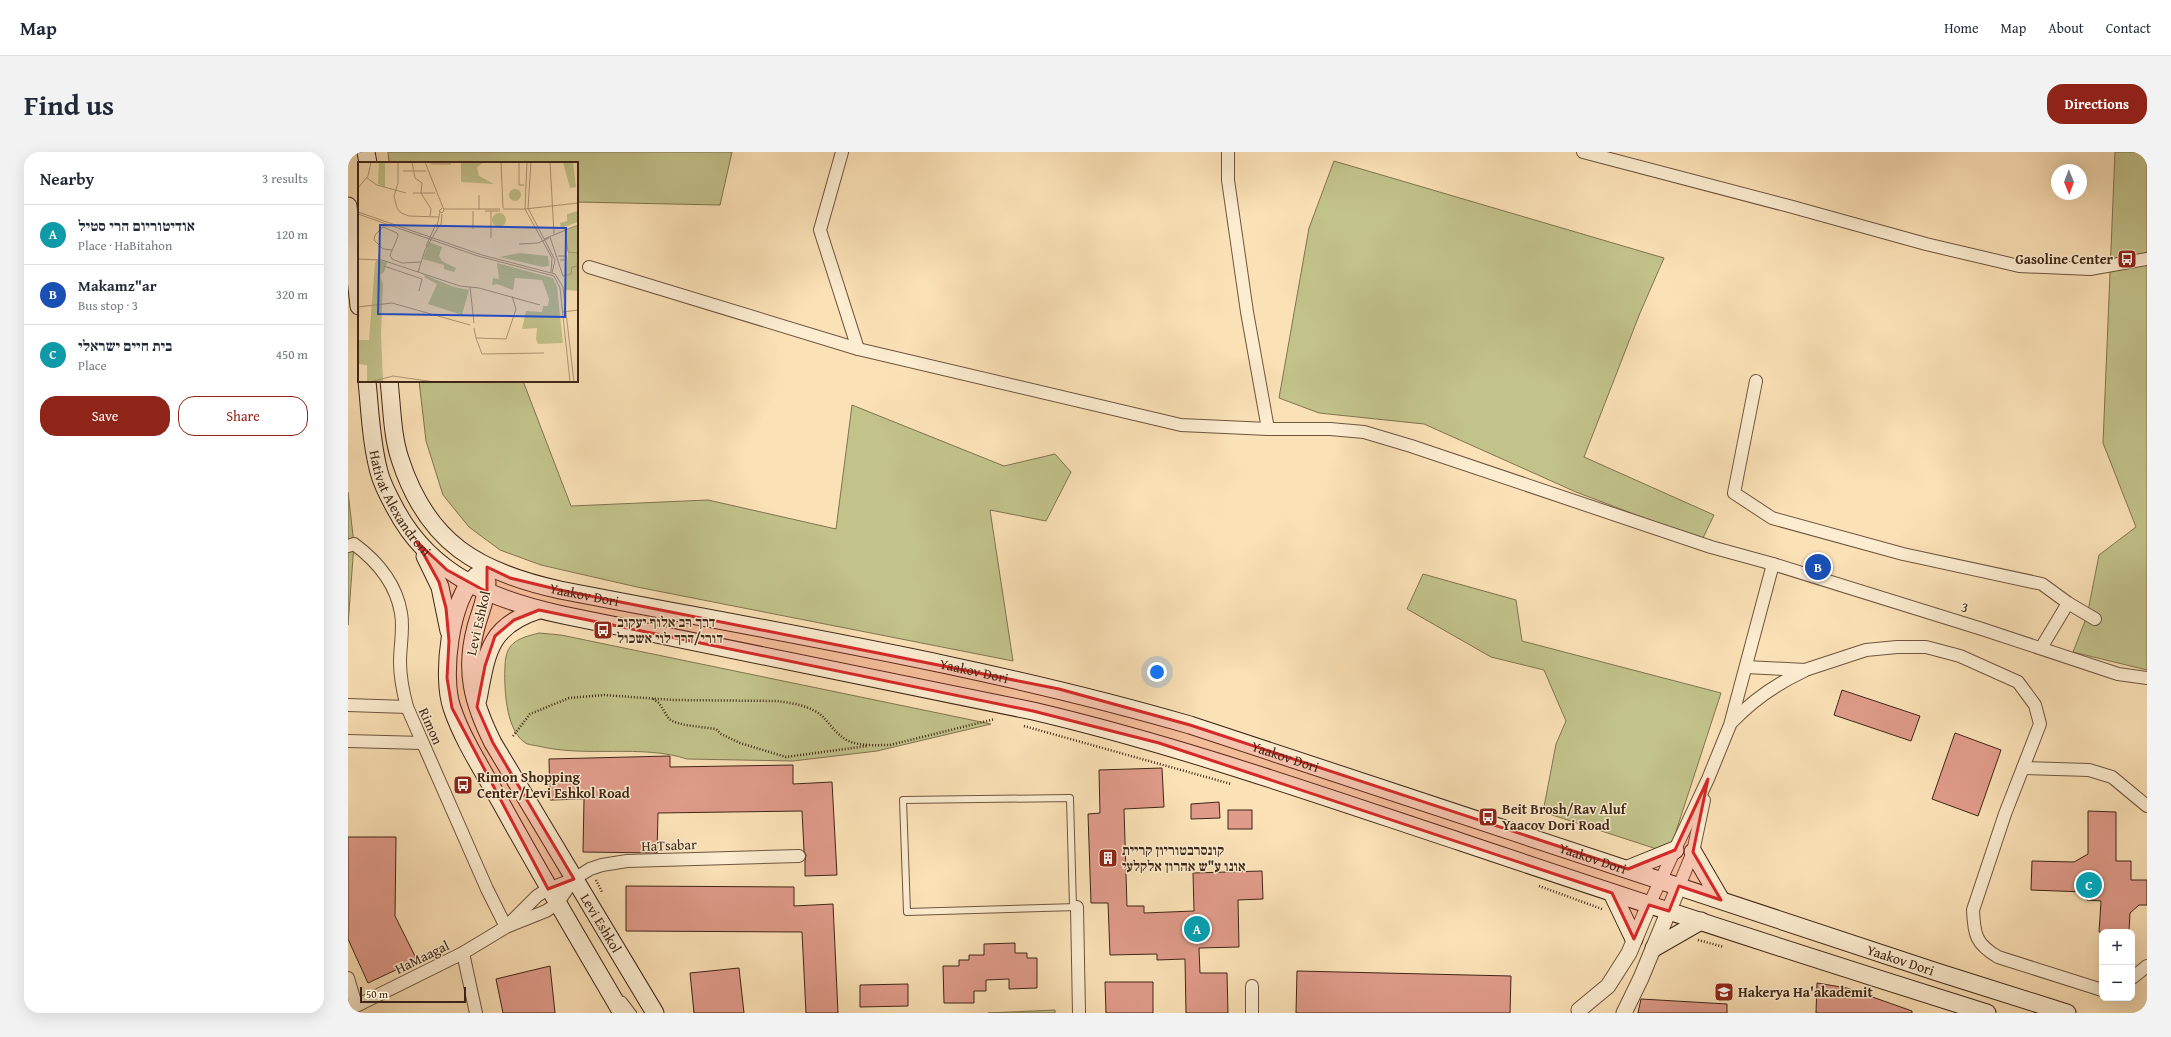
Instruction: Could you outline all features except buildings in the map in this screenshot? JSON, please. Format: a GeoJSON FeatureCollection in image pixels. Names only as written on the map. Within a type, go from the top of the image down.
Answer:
{"type":"FeatureCollection","features":[{"type":"Feature","properties":{"kind":"main road"},"geometry":{"type":"LineString","coordinates":[[366,152],[368,162]]}},
{"type":"Feature","properties":{"kind":"main road"},"geometry":{"type":"LineString","coordinates":[[352,209],[352,268],[358,301]]}},
{"type":"Feature","properties":{"kind":"main road","name":"Hativat Alexandroni"},"geometry":{"type":"LineString","coordinates":[[367,382],[374,448],[379,472],[388,495],[402,523],[418,542],[447,570],[467,583],[487,592]]}},
{"type":"Feature","properties":{"kind":"main road","name":"Hativat Alexandroni"},"geometry":{"type":"LineString","coordinates":[[389,382],[394,433],[399,459],[413,494],[428,516],[449,541],[487,567]]}},
{"type":"Feature","properties":{"kind":"main road"},"geometry":{"type":"LineString","coordinates":[[418,542],[440,587],[446,608],[449,641]]}},
{"type":"Feature","properties":{"kind":"main road","name":"Levi Eshkol"},"geometry":{"type":"LineString","coordinates":[[487,567],[467,583],[449,641],[447,678],[452,708],[470,746],[548,888],[622,1013]]}},
{"type":"Feature","properties":{"kind":"main road","name":"Levi Eshkol"},"geometry":{"type":"LineString","coordinates":[[487,567],[487,592],[477,623],[470,658],[472,686],[477,707],[494,742],[655,1013]]}},
{"type":"Feature","properties":{"kind":"main road","name":"Yaakov Dori"},"geometry":{"type":"LineString","coordinates":[[487,567],[510,578],[560,590],[882,653],[1060,689],[1109,701],[1190,725],[1937,972],[2067,1013]]}},
{"type":"Feature","properties":{"kind":"main road","name":"Yaakov Dori"},"geometry":{"type":"LineString","coordinates":[[487,592],[539,610],[1033,711],[1103,727],[1319,795],[1649,905],[1987,1013]]}},
{"type":"Feature","properties":{"kind":"main road"},"geometry":{"type":"LineString","coordinates":[[477,707],[485,666],[495,636],[514,620],[539,610]]}},
{"type":"Feature","properties":{"kind":"main road"},"geometry":{"type":"LineString","coordinates":[[1628,869],[1675,850]]}},
{"type":"Feature","properties":{"kind":"main road"},"geometry":{"type":"LineString","coordinates":[[1693,852],[1722,900]]}},
{"type":"Feature","properties":{"kind":"main road"},"geometry":{"type":"LineString","coordinates":[[1612,892],[1634,939]]}},
{"type":"Feature","properties":{"kind":"main road"},"geometry":{"type":"LineString","coordinates":[[1654,948],[1701,921]]}},
{"type":"Feature","properties":{"kind":"street"},"geometry":{"type":"LineString","coordinates":[[842,152],[820,230],[858,349]]}},
{"type":"Feature","properties":{"kind":"street"},"geometry":{"type":"LineString","coordinates":[[1228,152],[1228,180],[1247,312],[1268,429]]}},
{"type":"Feature","properties":{"kind":"street"},"geometry":{"type":"LineString","coordinates":[[1583,152],[1782,204],[1926,244],[2019,266],[2090,269],[2147,260]]}},
{"type":"Feature","properties":{"kind":"street","name":"3"},"geometry":{"type":"LineString","coordinates":[[589,267],[858,349],[1181,425],[1268,429],[1330,429],[1364,432],[1411,446],[1711,548],[1773,564],[2041,648],[2118,674],[2147,678]]}},
{"type":"Feature","properties":{"kind":"street"},"geometry":{"type":"LineString","coordinates":[[1756,381],[1734,494],[1772,518],[1903,554],[2042,584],[2068,603],[2095,619]]}},
{"type":"Feature","properties":{"kind":"street","name":"Rimon"},"geometry":{"type":"LineString","coordinates":[[348,546],[354,544],[368,554],[388,577],[401,612],[401,684],[406,707],[487,889],[506,927]]}},
{"type":"Feature","properties":{"kind":"street"},"geometry":{"type":"LineString","coordinates":[[1579,1012],[1608,986],[1629,953],[1649,905],[1708,779],[1730,725],[1773,564]]}},
{"type":"Feature","properties":{"kind":"street"},"geometry":{"type":"LineString","coordinates":[[2041,648],[2068,603]]}},
{"type":"Feature","properties":{"kind":"street"},"geometry":{"type":"LineString","coordinates":[[1730,725],[1765,691],[1779,682],[1805,670],[1866,650],[1898,646],[1926,647],[1960,656],[2018,682],[2036,705],[2040,724],[2005,814],[1973,910],[1973,925],[1978,940],[1984,949],[1998,957],[2099,989]]}},
{"type":"Feature","properties":{"kind":"street"},"geometry":{"type":"LineString","coordinates":[[1746,667],[1805,670]]}},
{"type":"Feature","properties":{"kind":"street"},"geometry":{"type":"LineString","coordinates":[[348,705],[406,707]]}},
{"type":"Feature","properties":{"kind":"street"},"geometry":{"type":"LineString","coordinates":[[348,741],[422,743]]}},
{"type":"Feature","properties":{"kind":"street"},"geometry":{"type":"LineString","coordinates":[[2023,768],[2089,770],[2112,777],[2147,806]]}},
{"type":"Feature","properties":{"kind":"street"},"geometry":{"type":"LineString","coordinates":[[1624,1013],[1654,948],[1693,852],[1708,779]]}},
{"type":"Feature","properties":{"kind":"street","name":"HaTsabar"},"geometry":{"type":"LineString","coordinates":[[557,904],[574,879],[590,869],[614,862],[799,856]]}},
{"type":"Feature","properties":{"kind":"street","name":"HaMaagal"},"geometry":{"type":"LineString","coordinates":[[506,927],[528,903],[548,888],[574,879]]}},
{"type":"Feature","properties":{"kind":"street","name":"HaMaagal"},"geometry":{"type":"LineString","coordinates":[[352,1008],[463,953],[506,927],[546,911],[557,904]]}},
{"type":"Feature","properties":{"kind":"street"},"geometry":{"type":"LineString","coordinates":[[1075,907],[1079,1013]]}},
{"type":"Feature","properties":{"kind":"street"},"geometry":{"type":"LineString","coordinates":[[463,953],[476,1013]]}},
{"type":"Feature","properties":{"kind":"street"},"geometry":{"type":"LineString","coordinates":[[2135,976],[2147,966]]}},
{"type":"Feature","properties":{"kind":"street"},"geometry":{"type":"LineString","coordinates":[[348,978],[352,1008]]}},
{"type":"Feature","properties":{"kind":"street"},"geometry":{"type":"LineString","coordinates":[[1252,986],[1252,1013]]}},
{"type":"Feature","properties":{"kind":"lane"},"geometry":{"type":"LineString","coordinates":[[1070,798],[1075,907],[907,912],[903,800],[1070,798]]}},
{"type":"Feature","properties":{"kind":"lane"},"geometry":{"type":"LineString","coordinates":[[589,956],[633,1013]]}},
{"type":"Feature","properties":{"kind":"path"},"geometry":{"type":"LineString","coordinates":[[513,736],[530,714],[569,698],[604,695],[651,698],[791,702],[809,708],[822,715],[842,738],[857,744],[872,746]]}},
{"type":"Feature","properties":{"kind":"path"},"geometry":{"type":"LineString","coordinates":[[651,698],[659,703],[669,718],[674,722],[685,725],[716,728],[721,734],[740,743],[786,757],[890,744],[995,719]]}},
{"type":"Feature","properties":{"kind":"path"},"geometry":{"type":"LineString","coordinates":[[988,717],[1002,721]]}},
{"type":"Feature","properties":{"kind":"path"},"geometry":{"type":"LineString","coordinates":[[1017,724],[1232,784]]}},
{"type":"Feature","properties":{"kind":"path"},"geometry":{"type":"LineString","coordinates":[[1534,884],[1624,916]]}},
{"type":"Feature","properties":{"kind":"highlighted area"},"geometry":{"type":"Polygon","coordinates":[[[417,542],[447,570],[487,592],[487,567],[510,578],[560,590],[1059,689],[1190,725],[1628,869],[1675,850],[1708,779],[1693,852],[1721,900],[1679,886],[1669,911],[1649,905],[1634,939],[1612,893],[1159,743],[1033,711],[539,610],[514,620],[495,636],[485,666],[477,707],[493,743],[574,879],[548,889],[452,708],[447,678],[449,641],[446,608],[439,582],[417,542]]]}},
{"type":"Feature","properties":{"kind":"green space"},"geometry":{"type":"Polygon","coordinates":[[[388,152],[732,152],[720,205],[578,202],[578,162],[389,162],[388,152]]]}},
{"type":"Feature","properties":{"kind":"green space"},"geometry":{"type":"Polygon","coordinates":[[[2115,152],[2147,152],[2147,670],[2073,652],[2087,616],[2099,555],[2136,527],[2103,443],[2115,152]]]}},
{"type":"Feature","properties":{"kind":"green space"},"geometry":{"type":"Polygon","coordinates":[[[1334,161],[1664,258],[1640,313],[1584,457],[1714,515],[1702,540],[1576,492],[1424,424],[1319,413],[1279,398],[1309,228],[1334,161]]]}},
{"type":"Feature","properties":{"kind":"green space"},"geometry":{"type":"Polygon","coordinates":[[[419,382],[523,382],[571,506],[708,500],[836,529],[852,405],[1004,466],[1055,454],[1071,472],[1046,521],[990,510],[1013,661],[637,587],[541,565],[500,550],[469,527],[443,495],[426,441],[419,382]]]}},
{"type":"Feature","properties":{"kind":"green space"},"geometry":{"type":"Polygon","coordinates":[[[348,492],[354,544],[348,625],[348,492]]]}},
{"type":"Feature","properties":{"kind":"green space"},"geometry":{"type":"Polygon","coordinates":[[[1423,574],[1516,600],[1522,641],[1721,693],[1669,853],[1543,812],[1556,744],[1566,721],[1544,670],[1491,657],[1407,609],[1423,574]]]}},
{"type":"Feature","properties":{"kind":"green space"},"geometry":{"type":"Polygon","coordinates":[[[539,633],[561,635],[991,724],[877,751],[793,761],[687,759],[651,752],[575,751],[531,745],[525,743],[518,735],[509,717],[505,684],[505,665],[508,651],[515,642],[539,633]]]}},
{"type":"Feature","properties":{"kind":"green space"},"geometry":{"type":"Polygon","coordinates":[[[1055,1010],[1055,1013],[988,1013],[1055,1010]]]}},
{"type":"Feature","properties":{"kind":"place","name":"Gasoline Center"},"geometry":{"type":"Point","coordinates":[2127,259]}},
{"type":"Feature","properties":{"kind":"place","name":"Makamz\"ar"},"geometry":{"type":"Point","coordinates":[1818,567]}},
{"type":"Feature","properties":{"kind":"place","name":"דרך רב אלוף יעקוב דורי/דרך לוי אשכול"},"geometry":{"type":"Point","coordinates":[603,630]}},
{"type":"Feature","properties":{"kind":"place","name":"Rimon Shopping Center/Levi Eshkol Road"},"geometry":{"type":"Point","coordinates":[463,785]}},
{"type":"Feature","properties":{"kind":"place","name":"Beit Brosh/Rav Aluf Yaacov Dori Road"},"geometry":{"type":"Point","coordinates":[1488,817]}},
{"type":"Feature","properties":{"kind":"place","name":"קונסרבטוריון קריית אונו ע\"ש אהרון אלקלעי"},"geometry":{"type":"Point","coordinates":[1108,858]}},
{"type":"Feature","properties":{"kind":"place","name":"בית חיים ישראלי"},"geometry":{"type":"Point","coordinates":[2089,885]}},
{"type":"Feature","properties":{"kind":"place","name":"אודיטוריום הרי סטיל"},"geometry":{"type":"Point","coordinates":[1197,929]}},
{"type":"Feature","properties":{"kind":"place","name":"Hakerya Ha'akademit"},"geometry":{"type":"Point","coordinates":[1724,992]}}]}
